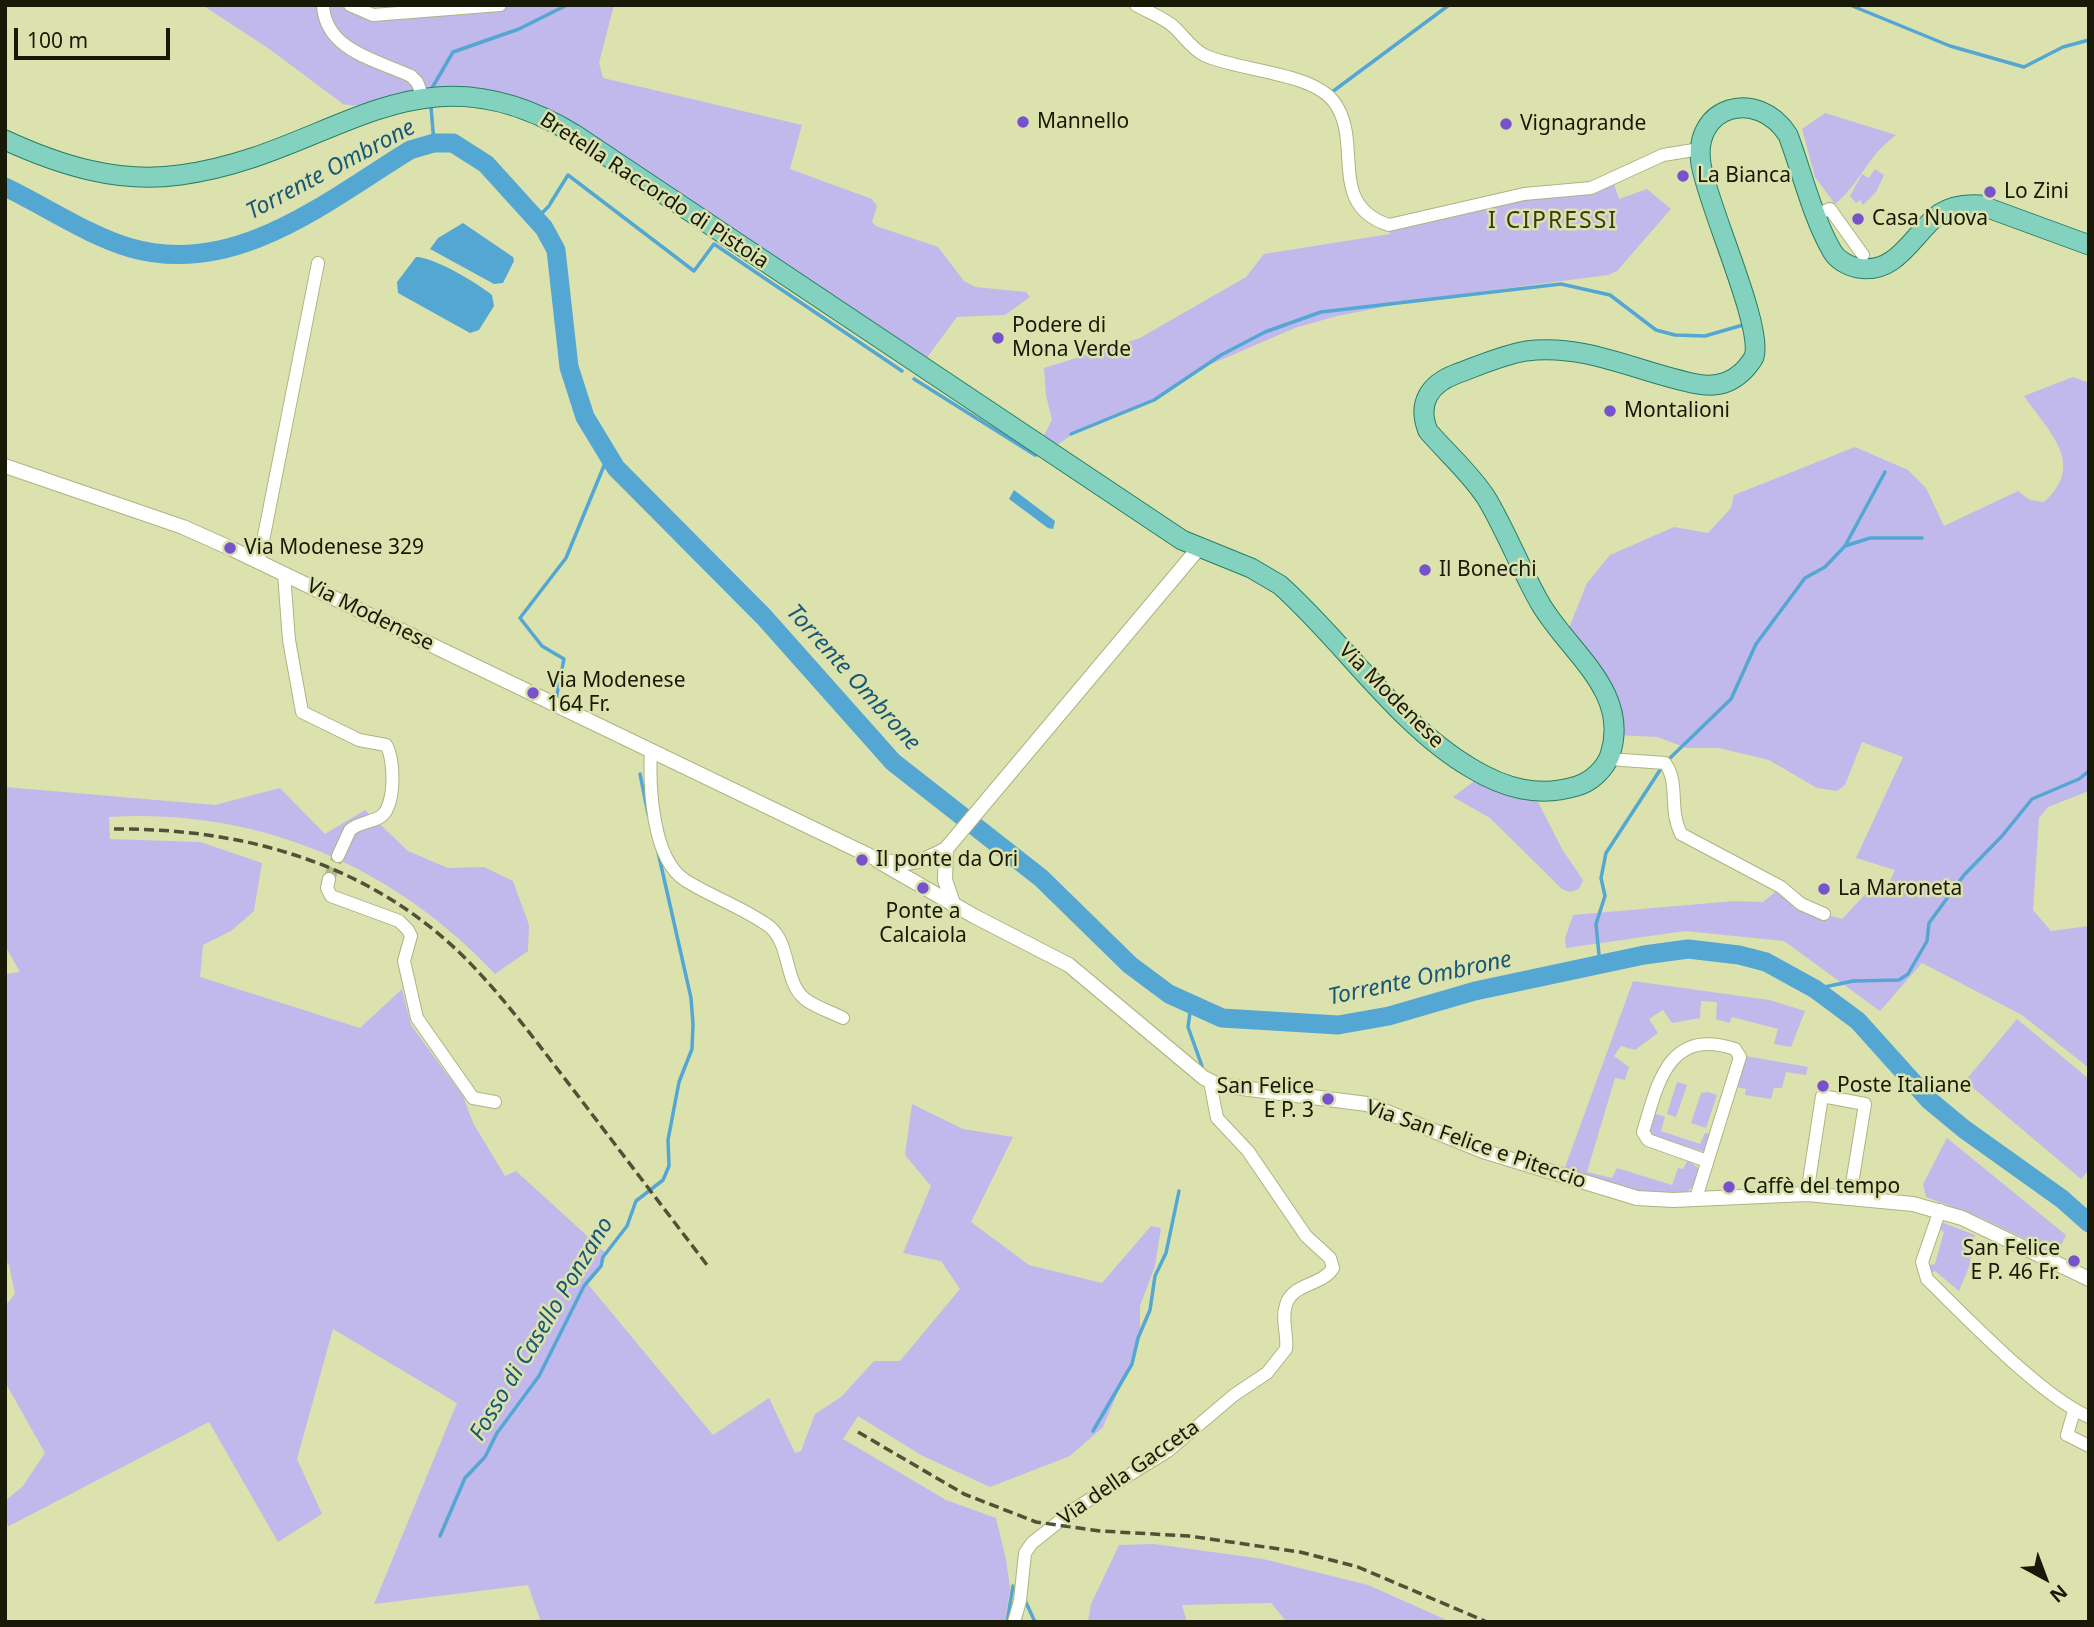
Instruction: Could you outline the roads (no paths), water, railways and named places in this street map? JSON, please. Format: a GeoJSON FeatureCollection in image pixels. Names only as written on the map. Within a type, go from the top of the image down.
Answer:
{"type":"FeatureCollection","features":[{"type":"Feature","properties":{"kind":"main road","name":"Bretella Raccordo di Pistoia"},"geometry":{"type":"LineString","coordinates":[[5,140],[77,168],[128,176],[178,176],[236,164],[377,110],[423,97],[476,96],[519,107],[559,125],[1198,549]]}},
{"type":"Feature","properties":{"kind":"main road"},"geometry":{"type":"LineString","coordinates":[[1609,759],[1616,735],[1604,688],[1540,603],[1485,496],[1428,431],[1423,418],[1424,401],[1434,386],[1450,376],[1526,351],[1567,351],[1597,355],[1698,384],[1724,385],[1741,373],[1754,357],[1754,329],[1706,186],[1700,149],[1703,132],[1709,123],[1730,110],[1756,107],[1770,113],[1788,135],[1833,253],[1841,261],[1860,268],[1883,267],[1894,260],[1938,215],[1969,204],[1980,205],[2089,245]]}},
{"type":"Feature","properties":{"kind":"main road","name":"Via Modenese"},"geometry":{"type":"LineString","coordinates":[[1198,549],[1251,568],[1280,585],[1417,726],[1440,747],[1486,777],[1519,789],[1559,791],[1581,785],[1600,772],[1609,759]]}},
{"type":"Feature","properties":{"kind":"street"},"geometry":{"type":"LineString","coordinates":[[323,5],[324,19],[337,41],[411,76],[417,82],[423,97]]}},
{"type":"Feature","properties":{"kind":"street"},"geometry":{"type":"LineString","coordinates":[[350,5],[373,15],[500,5]]}},
{"type":"Feature","properties":{"kind":"street"},"geometry":{"type":"LineString","coordinates":[[1136,5],[1160,11],[1206,56],[1307,84],[1328,95],[1336,105],[1344,127],[1351,192],[1365,211],[1389,225],[1524,194],[1591,188],[1662,155],[1700,149]]}},
{"type":"Feature","properties":{"kind":"street"},"geometry":{"type":"LineString","coordinates":[[1817,214],[1830,209],[1863,255]]}},
{"type":"Feature","properties":{"kind":"street"},"geometry":{"type":"LineString","coordinates":[[259,561],[318,263]]}},
{"type":"Feature","properties":{"kind":"street","name":"Via Modenese"},"geometry":{"type":"LineString","coordinates":[[5,466],[183,527],[259,561],[874,858]]}},
{"type":"Feature","properties":{"kind":"street"},"geometry":{"type":"LineString","coordinates":[[874,858],[913,864],[950,844],[1198,549]]}},
{"type":"Feature","properties":{"kind":"street"},"geometry":{"type":"LineString","coordinates":[[284,574],[289,640],[302,712],[359,740],[386,745],[390,751],[392,792],[388,809],[381,817],[350,830],[338,856]]}},
{"type":"Feature","properties":{"kind":"street"},"geometry":{"type":"LineString","coordinates":[[651,750],[649,788],[667,863],[682,879],[771,928],[782,944],[792,977],[803,998],[843,1018]]}},
{"type":"Feature","properties":{"kind":"street"},"geometry":{"type":"LineString","coordinates":[[1609,759],[1665,763],[1673,774],[1673,819],[1681,834],[1782,887],[1801,904],[1824,914]]}},
{"type":"Feature","properties":{"kind":"street"},"geometry":{"type":"LineString","coordinates":[[950,844],[945,880],[954,905]]}},
{"type":"Feature","properties":{"kind":"street"},"geometry":{"type":"LineString","coordinates":[[874,858],[891,871],[1069,965],[1210,1082]]}},
{"type":"Feature","properties":{"kind":"street"},"geometry":{"type":"LineString","coordinates":[[328,879],[327,888],[331,896],[399,922],[408,930],[411,936],[404,961],[417,1018],[473,1098],[495,1102]]}},
{"type":"Feature","properties":{"kind":"street"},"geometry":{"type":"LineString","coordinates":[[1696,1198],[1740,1057],[1735,1049],[1711,1043],[1690,1048],[1666,1066],[1643,1132],[1648,1140],[1707,1161]]}},
{"type":"Feature","properties":{"kind":"street","name":"Via San Felice e Piteccio"},"geometry":{"type":"LineString","coordinates":[[1210,1082],[1367,1104],[1483,1151],[1621,1195],[1652,1200],[1807,1194],[1850,1196],[1940,1210],[2032,1250],[2089,1279]]}},
{"type":"Feature","properties":{"kind":"street","name":"Via della Gacceta"},"geometry":{"type":"LineString","coordinates":[[1014,1622],[1020,1601],[1025,1553],[1032,1543],[1076,1508],[1168,1451],[1234,1395],[1267,1373],[1286,1349],[1284,1313],[1287,1300],[1303,1287],[1326,1276],[1333,1268],[1330,1258],[1306,1236],[1248,1151],[1217,1118],[1210,1082]]}},
{"type":"Feature","properties":{"kind":"street"},"geometry":{"type":"LineString","coordinates":[[1807,1194],[1822,1096],[1865,1104],[1850,1196]]}},
{"type":"Feature","properties":{"kind":"street"},"geometry":{"type":"LineString","coordinates":[[1940,1210],[1922,1262],[1927,1279],[2027,1373],[2074,1411],[2089,1418]]}},
{"type":"Feature","properties":{"kind":"street"},"geometry":{"type":"LineString","coordinates":[[2074,1411],[2067,1435],[2089,1446]]}},
{"type":"Feature","properties":{"kind":"water"},"geometry":{"type":"Polygon","coordinates":[[[463,223],[513,257],[514,261],[503,283],[494,284],[430,249],[438,238],[463,223]]]}},
{"type":"Feature","properties":{"kind":"water"},"geometry":{"type":"Polygon","coordinates":[[[416,257],[444,266],[492,295],[494,306],[479,330],[470,333],[398,293],[397,282],[416,257]]]}},
{"type":"Feature","properties":{"kind":"water"},"geometry":{"type":"Polygon","coordinates":[[[1014,490],[1055,521],[1053,529],[1009,499],[1014,490]]]}},
{"type":"Feature","properties":{"kind":"waterway"},"geometry":{"type":"LineString","coordinates":[[432,88],[453,52],[519,29],[567,5]]}},
{"type":"Feature","properties":{"kind":"waterway"},"geometry":{"type":"LineString","coordinates":[[1330,91],[1449,5]]}},
{"type":"Feature","properties":{"kind":"waterway"},"geometry":{"type":"LineString","coordinates":[[1850,5],[1950,46],[2024,67],[2063,47],[2089,40]]}},
{"type":"Feature","properties":{"kind":"waterway"},"geometry":{"type":"LineString","coordinates":[[431,107],[434,143]]}},
{"type":"Feature","properties":{"kind":"waterway","name":"Torrente Ombrone"},"geometry":{"type":"LineString","coordinates":[[5,187],[115,243],[169,254],[207,253],[243,244],[278,229],[313,211],[410,150],[434,143],[453,143],[486,164],[544,228],[556,250],[569,367],[585,417],[616,468],[764,617],[893,762],[1041,878],[1130,965],[1169,994],[1222,1018],[1338,1025],[1389,1016],[1475,991],[1644,955],[1688,949],[1739,955],[1766,962],[1815,989],[1858,1021],[1929,1100],[1964,1129],[2062,1199],[2089,1223]]}},
{"type":"Feature","properties":{"kind":"waterway"},"geometry":{"type":"LineString","coordinates":[[550,204],[568,175],[694,271],[714,244],[902,371]]}},
{"type":"Feature","properties":{"kind":"waterway"},"geometry":{"type":"LineString","coordinates":[[536,219],[549,206]]}},
{"type":"Feature","properties":{"kind":"waterway"},"geometry":{"type":"LineString","coordinates":[[1071,434],[1154,400],[1221,355],[1265,332],[1321,312],[1561,284],[1610,295],[1656,330],[1675,335],[1705,336],[1743,325]]}},
{"type":"Feature","properties":{"kind":"waterway"},"geometry":{"type":"LineString","coordinates":[[914,379],[1035,455],[1041,454]]}},
{"type":"Feature","properties":{"kind":"waterway","name":"Fosso di Casello Ponzano"},"geometry":{"type":"LineString","coordinates":[[556,699],[564,659],[542,646],[520,618],[566,558],[608,456]]}},
{"type":"Feature","properties":{"kind":"waterway"},"geometry":{"type":"LineString","coordinates":[[1845,546],[1885,472]]}},
{"type":"Feature","properties":{"kind":"waterway"},"geometry":{"type":"LineString","coordinates":[[1667,761],[1731,699],[1756,644],[1805,578],[1825,567],[1845,546],[1870,538],[1922,538]]}},
{"type":"Feature","properties":{"kind":"waterway"},"geometry":{"type":"LineString","coordinates":[[1600,965],[1596,924],[1605,896],[1601,878],[1606,853],[1662,767]]}},
{"type":"Feature","properties":{"kind":"waterway"},"geometry":{"type":"LineString","coordinates":[[1815,989],[1853,981],[1899,980],[1908,974],[1927,941],[1929,923],[1964,875],[2002,836],[2032,799],[2079,779],[2089,771]]}},
{"type":"Feature","properties":{"kind":"waterway","name":"Fosso di Casello Ponzano"},"geometry":{"type":"LineString","coordinates":[[640,774],[648,814]]}},
{"type":"Feature","properties":{"kind":"waterway","name":"Fosso di Casello Ponzano"},"geometry":{"type":"LineString","coordinates":[[440,1536],[465,1478],[485,1457],[497,1433],[539,1376],[584,1286],[601,1266],[603,1257],[627,1226],[636,1201],[663,1180],[669,1166],[668,1140],[679,1082],[692,1049],[693,1024],[691,998],[658,852]]}},
{"type":"Feature","properties":{"kind":"waterway"},"geometry":{"type":"LineString","coordinates":[[1191,1005],[1188,1027],[1202,1066]]}},
{"type":"Feature","properties":{"kind":"waterway"},"geometry":{"type":"LineString","coordinates":[[1093,1431],[1132,1364],[1138,1338],[1150,1310],[1155,1276],[1166,1253],[1179,1191]]}},
{"type":"Feature","properties":{"kind":"waterway"},"geometry":{"type":"LineString","coordinates":[[1007,1622],[1013,1586]]}},
{"type":"Feature","properties":{"kind":"waterway"},"geometry":{"type":"LineString","coordinates":[[1024,1598],[1035,1622]]}},
{"type":"Feature","properties":{"kind":"tunnel"},"geometry":{"type":"LineString","coordinates":[[329,879],[338,856]]}},
{"type":"Feature","properties":{"kind":"railway"},"geometry":{"type":"LineString","coordinates":[[114,829],[163,830],[211,836],[304,858],[348,876],[390,899],[430,927],[467,960],[508,1006],[707,1265]]}},
{"type":"Feature","properties":{"kind":"railway"},"geometry":{"type":"LineString","coordinates":[[858,1432],[964,1494],[1036,1522],[1100,1531],[1189,1536],[1300,1552],[1358,1567],[1487,1622]]}},
{"type":"Feature","properties":{"kind":"place","name":"Mannello"},"geometry":{"type":"Point","coordinates":[1023,122]}},
{"type":"Feature","properties":{"kind":"place","name":"Vignagrande"},"geometry":{"type":"Point","coordinates":[1506,124]}},
{"type":"Feature","properties":{"kind":"place","name":"La Bianca"},"geometry":{"type":"Point","coordinates":[1683,176]}},
{"type":"Feature","properties":{"kind":"place","name":"Lo Zini"},"geometry":{"type":"Point","coordinates":[1990,192]}},
{"type":"Feature","properties":{"kind":"place","name":"Casa Nuova"},"geometry":{"type":"Point","coordinates":[1858,219]}},
{"type":"Feature","properties":{"kind":"place","name":"Podere di Mona Verde"},"geometry":{"type":"Point","coordinates":[998,338]}},
{"type":"Feature","properties":{"kind":"place","name":"Montalioni"},"geometry":{"type":"Point","coordinates":[1610,411]}},
{"type":"Feature","properties":{"kind":"place","name":"Via Modenese 329"},"geometry":{"type":"Point","coordinates":[230,548]}},
{"type":"Feature","properties":{"kind":"place","name":"Il Bonechi"},"geometry":{"type":"Point","coordinates":[1425,570]}},
{"type":"Feature","properties":{"kind":"place","name":"Via Modenese 164 Fr."},"geometry":{"type":"Point","coordinates":[533,693]}},
{"type":"Feature","properties":{"kind":"place","name":"Il ponte da Ori"},"geometry":{"type":"Point","coordinates":[862,860]}},
{"type":"Feature","properties":{"kind":"place","name":"Ponte a Calcaiola"},"geometry":{"type":"Point","coordinates":[923,888]}},
{"type":"Feature","properties":{"kind":"place","name":"La Maroneta"},"geometry":{"type":"Point","coordinates":[1824,889]}},
{"type":"Feature","properties":{"kind":"place","name":"Poste Italiane"},"geometry":{"type":"Point","coordinates":[1823,1086]}},
{"type":"Feature","properties":{"kind":"place","name":"San Felice E P. 3"},"geometry":{"type":"Point","coordinates":[1328,1099]}},
{"type":"Feature","properties":{"kind":"place","name":"Caffè del tempo"},"geometry":{"type":"Point","coordinates":[1729,1187]}},
{"type":"Feature","properties":{"kind":"place","name":"San Felice E P. 46 Fr."},"geometry":{"type":"Point","coordinates":[2074,1261]}},
{"type":"Feature","properties":{"kind":"district","name":"I CIPRESSI"},"geometry":{"type":"Point","coordinates":[1553,221]}}]}
